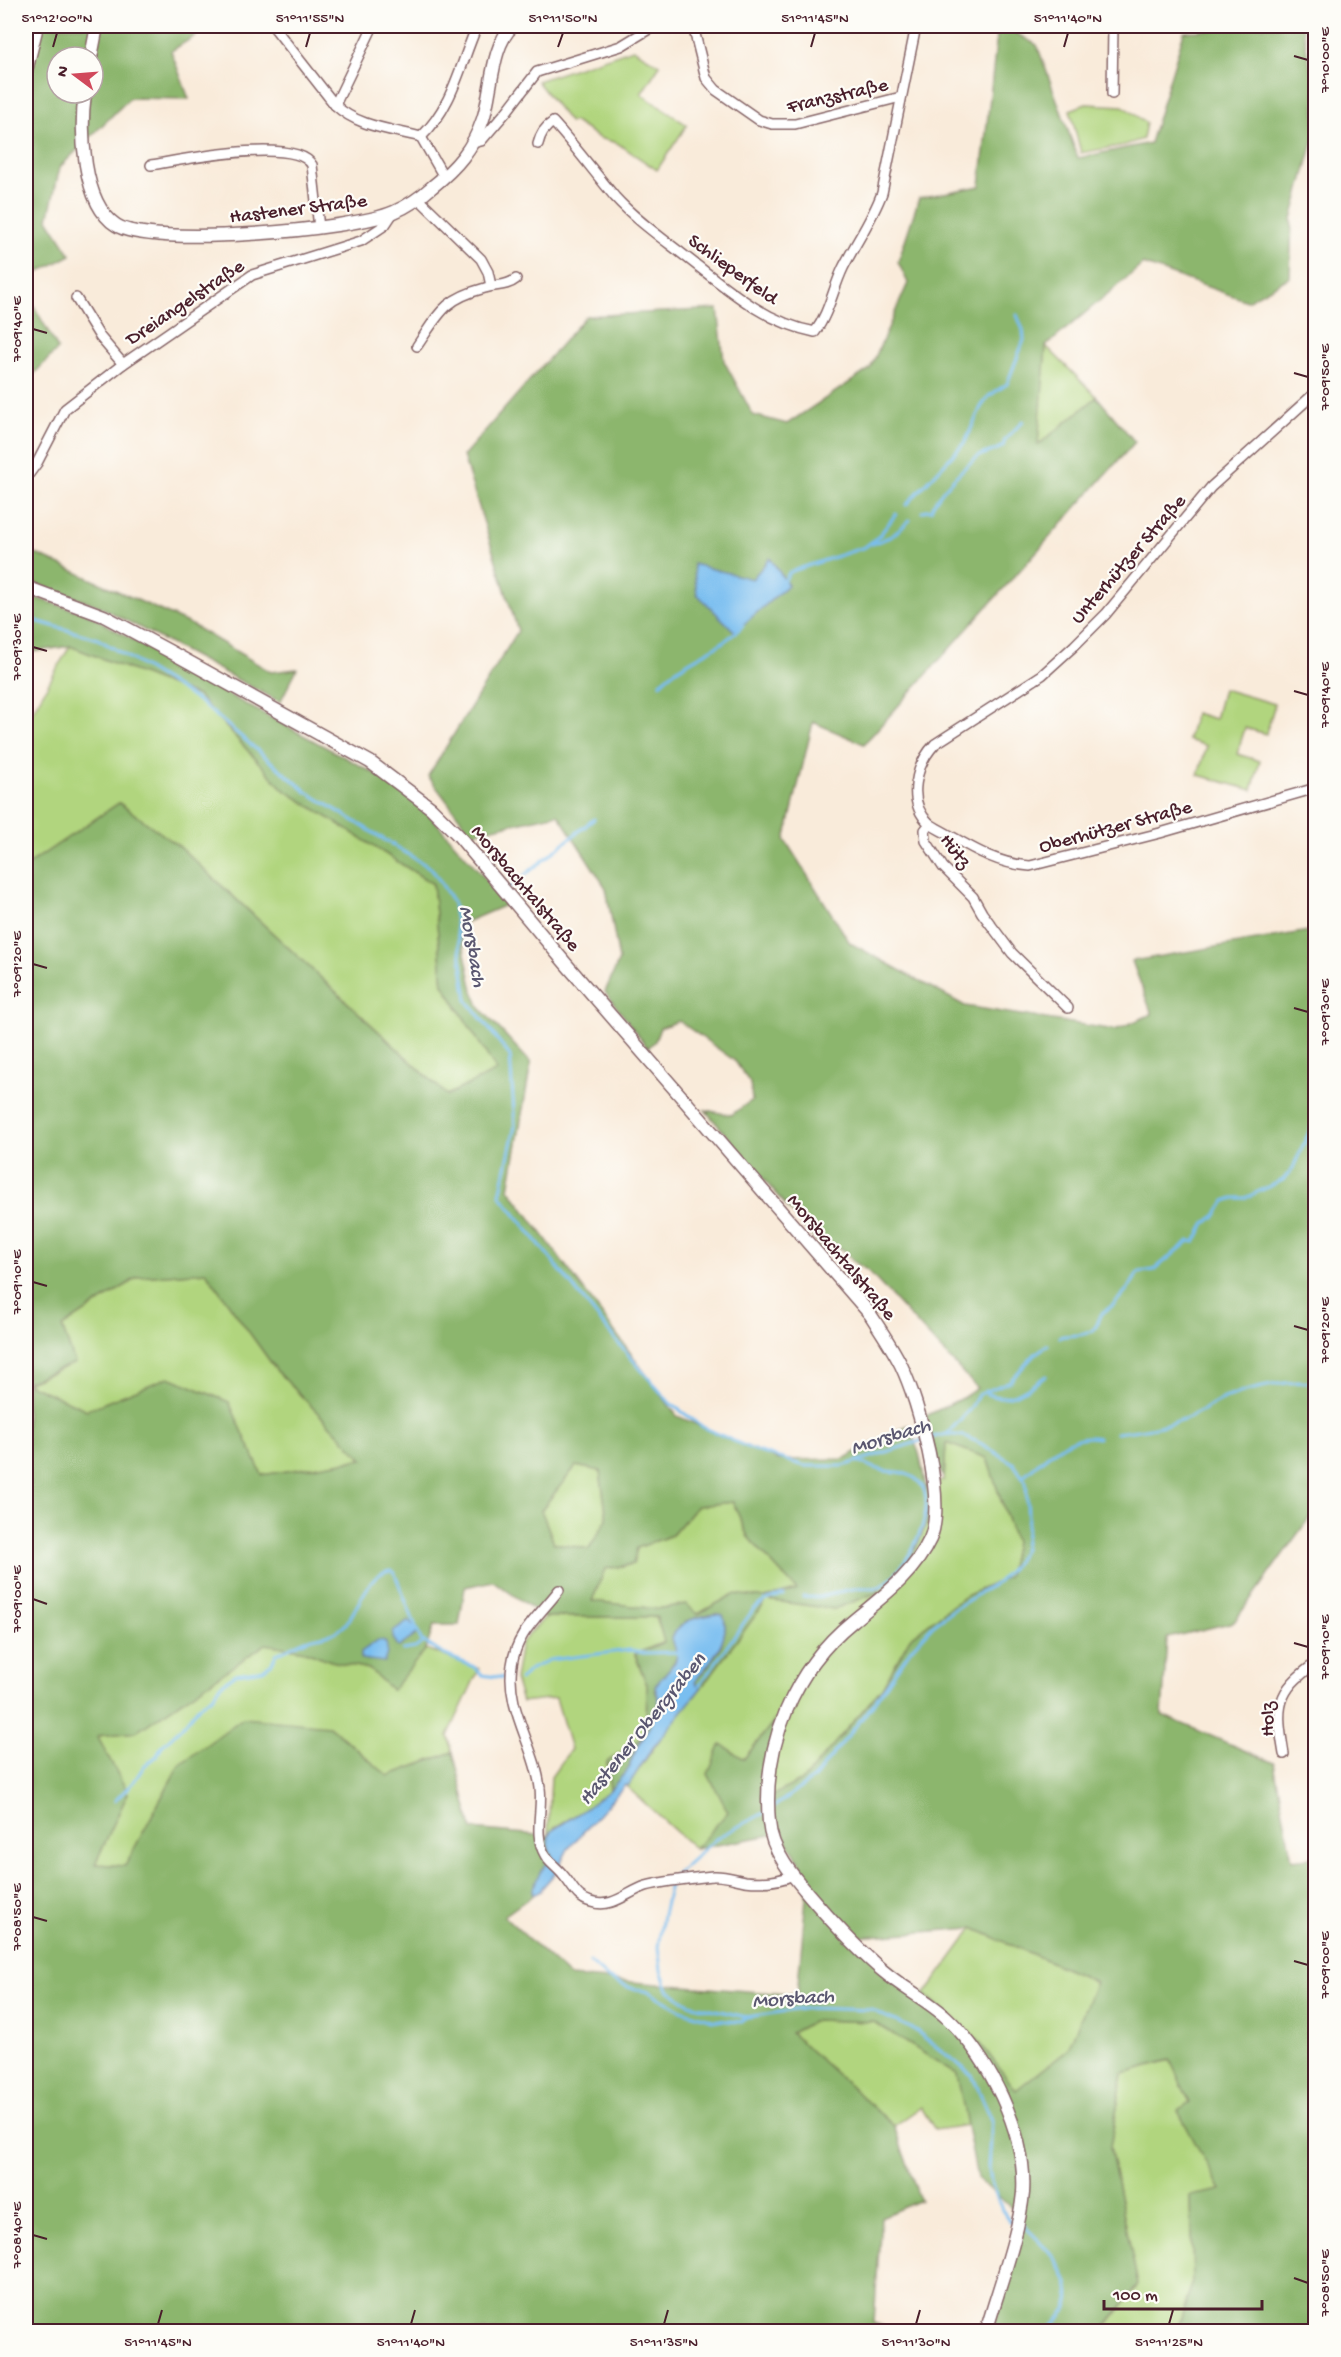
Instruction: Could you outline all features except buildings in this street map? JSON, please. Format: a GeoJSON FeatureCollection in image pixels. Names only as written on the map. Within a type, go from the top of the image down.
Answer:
{"type":"FeatureCollection","features":[{"type":"Feature","properties":{"kind":"main road"},"geometry":{"type":"LineString","coordinates":[[26,71],[37,26]]}},
{"type":"Feature","properties":{"kind":"main road"},"geometry":{"type":"LineString","coordinates":[[94,45],[98,26]]}},
{"type":"Feature","properties":{"kind":"main road","name":"Hastener Straße"},"geometry":{"type":"LineString","coordinates":[[84,105],[83,139],[91,183],[103,213],[115,225],[138,234],[199,236],[319,228],[393,213],[418,198],[465,157],[483,119],[500,44],[513,26]]}},
{"type":"Feature","properties":{"kind":"main road","name":"Morsbachtalstraße"},"geometry":{"type":"LineString","coordinates":[[26,587],[104,616],[370,762],[404,786],[445,820],[566,964],[870,1314],[902,1368],[927,1448],[936,1502],[935,1522],[930,1539],[917,1560],[891,1592],[845,1628],[807,1669],[792,1695],[781,1723],[771,1760],[767,1803],[769,1826],[776,1848],[793,1875],[847,1938],[885,1973],[943,2014],[963,2034],[980,2055],[1002,2100],[1018,2149],[1023,2191],[1015,2231],[986,2331]]}},
{"type":"Feature","properties":{"kind":"street"},"geometry":{"type":"LineString","coordinates":[[273,26],[335,105],[346,115],[421,137],[444,177]]}},
{"type":"Feature","properties":{"kind":"street"},"geometry":{"type":"LineString","coordinates":[[335,105],[373,26]]}},
{"type":"Feature","properties":{"kind":"street"},"geometry":{"type":"LineString","coordinates":[[421,137],[432,126],[447,103],[477,26]]}},
{"type":"Feature","properties":{"kind":"street"},"geometry":{"type":"LineString","coordinates":[[473,143],[481,141],[537,72],[621,46],[654,26]]}},
{"type":"Feature","properties":{"kind":"street","name":"Franzstraße"},"geometry":{"type":"LineString","coordinates":[[693,26],[706,78],[716,90],[759,120],[772,124],[795,124],[901,97],[916,26]]}},
{"type":"Feature","properties":{"kind":"street"},"geometry":{"type":"LineString","coordinates":[[1112,94],[1113,26]]}},
{"type":"Feature","properties":{"kind":"street","name":"Schlieperfeld"},"geometry":{"type":"LineString","coordinates":[[538,144],[539,138],[553,122],[632,214],[736,296],[774,319],[815,332],[821,323],[844,267],[874,215],[882,193],[901,97]]}},
{"type":"Feature","properties":{"kind":"street"},"geometry":{"type":"LineString","coordinates":[[151,165],[263,150],[277,150],[303,157],[310,160],[312,165],[319,228]]}},
{"type":"Feature","properties":{"kind":"street"},"geometry":{"type":"LineString","coordinates":[[418,198],[481,259],[488,272],[491,286]]}},
{"type":"Feature","properties":{"kind":"street","name":"Dreiangelstraße"},"geometry":{"type":"LineString","coordinates":[[26,478],[37,463],[65,409],[123,364],[252,275],[361,241],[385,225],[393,213]]}},
{"type":"Feature","properties":{"kind":"street"},"geometry":{"type":"LineString","coordinates":[[417,346],[439,314],[462,294],[491,286],[507,285],[516,279]]}},
{"type":"Feature","properties":{"kind":"street","name":"Dreiangelstraße"},"geometry":{"type":"LineString","coordinates":[[76,298],[100,337],[123,364]]}},
{"type":"Feature","properties":{"kind":"street","name":"Unterhützer Straße"},"geometry":{"type":"LineString","coordinates":[[956,733],[1042,675],[1074,646],[1106,614],[1211,487],[1316,392]]}},
{"type":"Feature","properties":{"kind":"street","name":"Hütz"},"geometry":{"type":"LineString","coordinates":[[956,733],[930,750],[915,786],[917,800],[923,815],[930,824],[925,830],[929,848],[943,867],[973,897],[1012,953],[1068,1008]]}},
{"type":"Feature","properties":{"kind":"street","name":"Oberhützer Straße"},"geometry":{"type":"LineString","coordinates":[[930,824],[989,857],[1016,865],[1029,866],[1160,833],[1316,789]]}},
{"type":"Feature","properties":{"kind":"street"},"geometry":{"type":"LineString","coordinates":[[559,1590],[521,1636],[515,1648],[510,1681],[513,1700],[540,1784],[542,1801],[539,1836],[545,1855],[575,1893],[593,1903],[609,1904],[648,1885],[721,1875],[744,1881],[771,1882],[793,1875]]}},
{"type":"Feature","properties":{"kind":"street","name":"Holz"},"geometry":{"type":"LineString","coordinates":[[1284,1754],[1280,1716],[1282,1697],[1292,1681],[1316,1663]]}},
{"type":"Feature","properties":{"kind":"green space"},"geometry":{"type":"Polygon","coordinates":[[[26,26],[211,26],[171,51],[189,99],[130,98],[60,167],[48,219],[71,255],[26,279],[26,26]]]}},
{"type":"Feature","properties":{"kind":"green space"},"geometry":{"type":"Polygon","coordinates":[[[998,26],[1003,26],[1037,45],[1078,158],[1150,143],[1184,32],[1253,26],[1302,26],[1315,90],[1315,135],[1292,219],[1290,277],[1247,301],[1143,264],[1046,346],[1038,445],[1097,397],[1135,442],[864,744],[813,722],[785,840],[850,943],[965,1006],[1115,1030],[1152,1014],[1132,961],[1315,930],[1315,1510],[1234,1622],[1167,1638],[1162,1715],[1274,1763],[1292,1860],[1315,1857],[1315,2331],[1177,2331],[1193,2281],[1191,2196],[1221,2190],[1178,2111],[1190,2103],[1170,2060],[1123,2073],[1110,2147],[1138,2285],[1102,2331],[993,2331],[1023,2218],[977,2178],[957,2074],[874,2022],[816,2020],[791,2033],[894,2126],[920,2200],[881,2217],[874,2323],[896,2331],[26,2331],[26,1383],[87,1410],[169,1377],[229,1402],[262,1475],[363,1459],[277,1371],[206,1272],[138,1277],[62,1327],[75,1363],[26,1382],[26,866],[119,803],[180,847],[447,1095],[497,1071],[443,984],[433,884],[283,789],[198,696],[70,646],[26,653],[26,595],[88,614],[238,700],[385,779],[425,810],[508,904],[459,925],[473,991],[480,1008],[531,1063],[509,1189],[677,1416],[778,1460],[843,1459],[908,1425],[919,1453],[926,1487],[927,1522],[913,1555],[876,1593],[834,1609],[767,1600],[701,1688],[695,1683],[713,1659],[722,1642],[725,1633],[723,1615],[704,1616],[683,1624],[676,1633],[675,1639],[678,1655],[655,1689],[659,1703],[654,1720],[646,1733],[647,1685],[635,1654],[664,1642],[657,1617],[545,1617],[493,1581],[465,1587],[459,1625],[434,1625],[426,1649],[392,1690],[369,1669],[331,1661],[306,1651],[266,1644],[136,1732],[97,1736],[128,1793],[95,1864],[125,1866],[179,1765],[243,1718],[329,1726],[388,1776],[453,1752],[472,1829],[548,1836],[554,1860],[533,1895],[504,1916],[570,1977],[797,1995],[808,1876],[782,1833],[695,1849],[728,1812],[708,1774],[721,1744],[744,1759],[774,1721],[764,1800],[804,1779],[882,1688],[910,1638],[964,1597],[1008,1577],[1015,1542],[987,1458],[946,1443],[944,1480],[936,1460],[926,1416],[977,1388],[868,1271],[853,1261],[841,1248],[821,1247],[705,1110],[731,1115],[752,1100],[750,1083],[735,1061],[679,1021],[660,1028],[655,1041],[648,1048],[605,992],[619,960],[606,888],[558,814],[471,833],[428,776],[518,631],[463,456],[586,316],[718,309],[724,361],[753,415],[787,424],[870,369],[908,283],[898,262],[919,198],[980,186],[998,26]],[[576,1466],[541,1510],[554,1543],[589,1549],[607,1519],[600,1471],[576,1466]],[[733,1502],[697,1506],[672,1535],[637,1548],[633,1564],[605,1569],[592,1601],[657,1609],[686,1604],[698,1614],[734,1594],[765,1598],[797,1590],[748,1537],[733,1502]],[[973,1928],[856,1937],[977,2039],[1016,2090],[1068,2049],[1096,1982],[973,1928]]]}},
{"type":"Feature","properties":{"kind":"green space"},"geometry":{"type":"Polygon","coordinates":[[[633,49],[660,65],[641,94],[687,125],[657,170],[617,143],[599,138],[573,121],[570,123],[537,81],[633,49]]]}},
{"type":"Feature","properties":{"kind":"green space"},"geometry":{"type":"Polygon","coordinates":[[[1086,104],[1123,106],[1146,123],[1143,139],[1125,145],[1081,153],[1070,110],[1086,104]]]}},
{"type":"Feature","properties":{"kind":"green space"},"geometry":{"type":"Polygon","coordinates":[[[26,292],[58,349],[26,382],[26,292]]]}},
{"type":"Feature","properties":{"kind":"green space"},"geometry":{"type":"Polygon","coordinates":[[[1046,346],[1097,397],[1037,446],[1046,346]]]}},
{"type":"Feature","properties":{"kind":"green space"},"geometry":{"type":"Polygon","coordinates":[[[32,552],[192,625],[271,672],[297,669],[280,702],[97,605],[30,582],[26,579],[26,556],[32,552]]]}},
{"type":"Feature","properties":{"kind":"green space"},"geometry":{"type":"Polygon","coordinates":[[[70,646],[198,696],[283,789],[433,884],[443,984],[497,1071],[447,1095],[180,847],[119,803],[26,866],[26,717],[32,712],[70,646]]]}},
{"type":"Feature","properties":{"kind":"green space"},"geometry":{"type":"Polygon","coordinates":[[[1223,689],[1275,704],[1266,734],[1245,728],[1237,754],[1260,761],[1252,790],[1198,775],[1207,746],[1188,740],[1195,713],[1215,719],[1223,689]]]}},
{"type":"Feature","properties":{"kind":"green space"},"geometry":{"type":"Polygon","coordinates":[[[206,1272],[277,1371],[363,1459],[262,1475],[229,1402],[169,1377],[87,1410],[26,1383],[75,1363],[62,1327],[138,1277],[206,1272]]]}},
{"type":"Feature","properties":{"kind":"green space"},"geometry":{"type":"Polygon","coordinates":[[[946,1443],[987,1458],[1015,1542],[1009,1577],[964,1597],[910,1638],[882,1688],[804,1779],[764,1801],[773,1722],[744,1759],[708,1774],[729,1812],[695,1849],[625,1785],[628,1785],[676,1716],[695,1696],[767,1600],[834,1609],[876,1593],[913,1555],[927,1522],[926,1487],[944,1480],[946,1443]]]}},
{"type":"Feature","properties":{"kind":"green space"},"geometry":{"type":"Polygon","coordinates":[[[576,1466],[600,1471],[607,1519],[589,1549],[554,1543],[541,1510],[576,1466]]]}},
{"type":"Feature","properties":{"kind":"green space"},"geometry":{"type":"Polygon","coordinates":[[[733,1502],[748,1537],[797,1590],[765,1598],[734,1594],[698,1614],[685,1604],[657,1609],[592,1601],[605,1569],[633,1564],[637,1548],[672,1535],[697,1506],[733,1502]]]}},
{"type":"Feature","properties":{"kind":"green space"},"geometry":{"type":"Polygon","coordinates":[[[545,1617],[656,1617],[665,1642],[635,1655],[647,1685],[646,1734],[607,1762],[610,1790],[581,1812],[555,1827],[548,1836],[551,1777],[571,1749],[556,1698],[522,1702],[515,1679],[521,1643],[545,1617]]]}},
{"type":"Feature","properties":{"kind":"green space"},"geometry":{"type":"Polygon","coordinates":[[[266,1644],[306,1651],[331,1661],[369,1669],[392,1690],[426,1649],[479,1669],[448,1736],[453,1752],[388,1776],[329,1726],[179,1765],[125,1866],[95,1864],[128,1793],[97,1736],[136,1732],[266,1644]]]}},
{"type":"Feature","properties":{"kind":"green space"},"geometry":{"type":"Polygon","coordinates":[[[645,1735],[634,1752],[630,1767],[610,1790],[607,1762],[645,1735]]]}},
{"type":"Feature","properties":{"kind":"green space"},"geometry":{"type":"Polygon","coordinates":[[[973,1928],[1096,1982],[1068,2049],[1015,2091],[977,2039],[925,1994],[973,1928]]]}},
{"type":"Feature","properties":{"kind":"green space"},"geometry":{"type":"Polygon","coordinates":[[[816,2020],[874,2022],[957,2074],[969,2125],[935,2130],[921,2107],[894,2126],[791,2033],[816,2020]]]}},
{"type":"Feature","properties":{"kind":"green space"},"geometry":{"type":"Polygon","coordinates":[[[1171,2060],[1190,2103],[1179,2111],[1221,2190],[1191,2196],[1193,2281],[1177,2331],[1102,2332],[1138,2285],[1110,2147],[1123,2073],[1171,2060]]]}},
{"type":"Feature","properties":{"kind":"water"},"geometry":{"type":"Polygon","coordinates":[[[770,558],[788,585],[735,632],[697,594],[693,564],[752,579],[770,558]]]}},
{"type":"Feature","properties":{"kind":"water"},"geometry":{"type":"Polygon","coordinates":[[[715,1614],[723,1615],[724,1633],[718,1650],[696,1680],[695,1683],[701,1688],[651,1750],[628,1786],[625,1785],[568,1849],[556,1872],[541,1891],[533,1895],[532,1891],[540,1873],[554,1859],[548,1845],[551,1831],[610,1790],[630,1767],[633,1756],[657,1712],[659,1702],[655,1686],[675,1662],[677,1655],[672,1638],[675,1632],[690,1620],[715,1614]]]}},
{"type":"Feature","properties":{"kind":"water"},"geometry":{"type":"Polygon","coordinates":[[[409,1621],[417,1628],[417,1634],[399,1647],[393,1638],[393,1632],[409,1621]]]}},
{"type":"Feature","properties":{"kind":"water"},"geometry":{"type":"Polygon","coordinates":[[[378,1640],[385,1641],[386,1644],[387,1652],[384,1662],[361,1659],[361,1652],[378,1640]]]}},
{"type":"Feature","properties":{"kind":"waterway"},"geometry":{"type":"LineString","coordinates":[[906,505],[965,442],[981,407],[989,396],[1007,384],[1024,340],[1017,315]]}},
{"type":"Feature","properties":{"kind":"waterway"},"geometry":{"type":"LineString","coordinates":[[922,512],[931,510],[945,489],[975,459],[1003,446],[1005,440],[1023,421]]}},
{"type":"Feature","properties":{"kind":"waterway"},"geometry":{"type":"LineString","coordinates":[[784,581],[789,573],[795,570],[865,547],[879,536],[896,514]]}},
{"type":"Feature","properties":{"kind":"waterway"},"geometry":{"type":"LineString","coordinates":[[872,544],[892,536],[910,520]]}},
{"type":"Feature","properties":{"kind":"waterway","name":"Morsbach"},"geometry":{"type":"LineString","coordinates":[[26,618],[98,639],[141,665],[200,702],[307,792],[432,869],[453,902],[467,1000],[510,1056],[515,1126],[500,1195],[614,1338],[670,1403],[703,1427],[756,1451],[805,1466],[843,1466],[923,1440]]}},
{"type":"Feature","properties":{"kind":"waterway"},"geometry":{"type":"LineString","coordinates":[[660,684],[679,668],[724,642],[743,625]]}},
{"type":"Feature","properties":{"kind":"waterway"},"geometry":{"type":"LineString","coordinates":[[510,887],[594,819]]}},
{"type":"Feature","properties":{"kind":"waterway"},"geometry":{"type":"LineString","coordinates":[[1306,1139],[1316,1116]]}},
{"type":"Feature","properties":{"kind":"waterway"},"geometry":{"type":"LineString","coordinates":[[1059,1337],[1084,1334],[1093,1330],[1102,1313],[1124,1293],[1137,1274],[1154,1270],[1189,1241],[1195,1242],[1204,1225],[1216,1215],[1225,1201],[1245,1198],[1283,1180],[1293,1168],[1304,1143],[1316,1124]]}},
{"type":"Feature","properties":{"kind":"waterway"},"geometry":{"type":"LineString","coordinates":[[947,1434],[970,1409],[978,1395],[1010,1381],[1036,1353],[1048,1345]]}},
{"type":"Feature","properties":{"kind":"waterway"},"geometry":{"type":"LineString","coordinates":[[986,1391],[987,1394],[995,1397],[1011,1396],[1046,1376]]}},
{"type":"Feature","properties":{"kind":"waterway"},"geometry":{"type":"LineString","coordinates":[[1116,1433],[1176,1422],[1225,1398],[1258,1388],[1295,1382],[1316,1384]]}},
{"type":"Feature","properties":{"kind":"waterway","name":"Morsbach"},"geometry":{"type":"LineString","coordinates":[[772,1808],[814,1778],[871,1707],[911,1649],[933,1625],[998,1582],[1014,1565],[1024,1548],[1028,1518],[1026,1482],[1013,1463],[964,1436],[947,1434],[929,1438]]}},
{"type":"Feature","properties":{"kind":"waterway"},"geometry":{"type":"LineString","coordinates":[[1023,1476],[1048,1455],[1067,1443],[1088,1437],[1098,1438]]}},
{"type":"Feature","properties":{"kind":"waterway","name":"Hastener Obergraben"},"geometry":{"type":"LineString","coordinates":[[803,1597],[819,1597],[850,1589],[881,1586],[891,1579],[901,1567],[919,1536],[926,1503],[924,1489],[916,1479],[859,1462]]}},
{"type":"Feature","properties":{"kind":"waterway"},"geometry":{"type":"LineString","coordinates":[[115,1801],[135,1780],[144,1766],[157,1756],[162,1746],[200,1705],[212,1697],[222,1684],[236,1674],[263,1670],[272,1663],[276,1654],[298,1643],[340,1630],[364,1593],[376,1577],[383,1572],[391,1570],[395,1574],[421,1640],[443,1654],[474,1667],[482,1675],[504,1678]]}},
{"type":"Feature","properties":{"kind":"waterway","name":"Hastener Obergraben"},"geometry":{"type":"LineString","coordinates":[[698,1687],[753,1610],[767,1600],[784,1595]]}},
{"type":"Feature","properties":{"kind":"waterway"},"geometry":{"type":"LineString","coordinates":[[403,1650],[415,1648],[424,1642]]}},
{"type":"Feature","properties":{"kind":"waterway"},"geometry":{"type":"LineString","coordinates":[[520,1680],[529,1670],[549,1660],[630,1650],[644,1653],[677,1652],[678,1655]]}},
{"type":"Feature","properties":{"kind":"waterway","name":"Morsbach"},"geometry":{"type":"LineString","coordinates":[[672,1878],[718,1837],[766,1812]]}},
{"type":"Feature","properties":{"kind":"waterway","name":"Morsbach"},"geometry":{"type":"LineString","coordinates":[[670,1884],[658,1947],[661,1970],[668,1990],[689,2004],[746,2017],[809,2008],[871,2010],[915,2030],[972,2075],[992,2120],[989,2169],[992,2185],[1002,2210],[1010,2221],[1015,2222]]}},
{"type":"Feature","properties":{"kind":"waterway"},"geometry":{"type":"LineString","coordinates":[[590,1962],[609,1979],[649,1992],[681,2010],[712,2020],[742,2022],[746,2017]]}},
{"type":"Feature","properties":{"kind":"waterway","name":"Morsbach"},"geometry":{"type":"LineString","coordinates":[[1022,2224],[1058,2262],[1069,2286],[1070,2298],[1066,2310],[1049,2332]]}}]}
